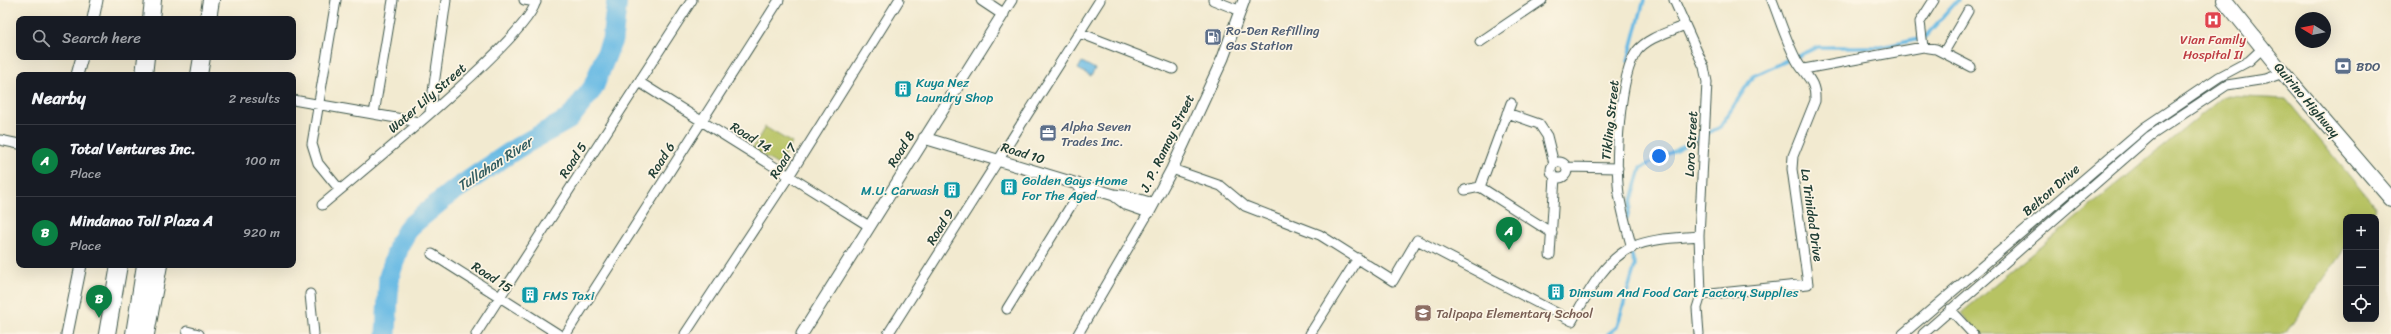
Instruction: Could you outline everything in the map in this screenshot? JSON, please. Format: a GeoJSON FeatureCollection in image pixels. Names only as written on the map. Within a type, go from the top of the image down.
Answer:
{"type":"FeatureCollection","features":[{"type":"Feature","properties":{"kind":"highway"},"geometry":{"type":"LineString","coordinates":[[151,16],[153,0]]}},
{"type":"Feature","properties":{"kind":"highway"},"geometry":{"type":"LineString","coordinates":[[208,16],[211,0]]}},
{"type":"Feature","properties":{"kind":"highway"},"geometry":{"type":"LineString","coordinates":[[144,72],[146,60]]}},
{"type":"Feature","properties":{"kind":"highway"},"geometry":{"type":"LineString","coordinates":[[200,72],[202,60]]}},
{"type":"Feature","properties":{"kind":"highway"},"geometry":{"type":"LineString","coordinates":[[107,334],[118,268]]}},
{"type":"Feature","properties":{"kind":"highway"},"geometry":{"type":"LineString","coordinates":[[134,334],[149,268]]}},
{"type":"Feature","properties":{"kind":"highway"},"geometry":{"type":"LineString","coordinates":[[146,334],[150,268]]}},
{"type":"Feature","properties":{"kind":"main road","name":"Quirino Highway"},"geometry":{"type":"LineString","coordinates":[[2224,0],[2283,73],[2391,199]]}},
{"type":"Feature","properties":{"kind":"street"},"geometry":{"type":"LineString","coordinates":[[93,16],[97,0]]}},
{"type":"Feature","properties":{"kind":"street"},"geometry":{"type":"LineString","coordinates":[[336,0],[317,104],[312,144],[314,156],[340,190]]}},
{"type":"Feature","properties":{"kind":"street"},"geometry":{"type":"LineString","coordinates":[[374,114],[393,0]]}},
{"type":"Feature","properties":{"kind":"street"},"geometry":{"type":"LineString","coordinates":[[430,114],[446,0]]}},
{"type":"Feature","properties":{"kind":"street"},"geometry":{"type":"LineString","coordinates":[[524,0],[536,1]]}},
{"type":"Feature","properties":{"kind":"street","name":"Road 5"},"geometry":{"type":"LineString","coordinates":[[476,334],[692,0]]}},
{"type":"Feature","properties":{"kind":"street","name":"Road 6"},"geometry":{"type":"LineString","coordinates":[[566,334],[779,0]]}},
{"type":"Feature","properties":{"kind":"street","name":"Road 7"},"geometry":{"type":"LineString","coordinates":[[685,334],[789,176],[899,0]]}},
{"type":"Feature","properties":{"kind":"street"},"geometry":{"type":"LineString","coordinates":[[982,0],[1003,14]]}},
{"type":"Feature","properties":{"kind":"street","name":"Road 8"},"geometry":{"type":"LineString","coordinates":[[802,334],[1012,0]]}},
{"type":"Feature","properties":{"kind":"street","name":"Road 9"},"geometry":{"type":"LineString","coordinates":[[888,334],[1100,0]]}},
{"type":"Feature","properties":{"kind":"street"},"geometry":{"type":"LineString","coordinates":[[1213,0],[1241,11]]}},
{"type":"Feature","properties":{"kind":"street","name":"J. P. Ramoy Street"},"geometry":{"type":"LineString","coordinates":[[1078,334],[1172,169],[1223,58],[1244,0]]}},
{"type":"Feature","properties":{"kind":"street"},"geometry":{"type":"LineString","coordinates":[[1480,42],[1542,0]]}},
{"type":"Feature","properties":{"kind":"street","name":"Loro Street"},"geometry":{"type":"LineString","coordinates":[[1674,0],[1704,67],[1707,82],[1699,236],[1701,295],[1697,308],[1699,334]]}},
{"type":"Feature","properties":{"kind":"street","name":"La Trinidad Drive"},"geometry":{"type":"LineString","coordinates":[[1701,295],[1808,284],[1792,170],[1793,156],[1815,101],[1815,93],[1810,76],[1801,66],[1772,0]]}},
{"type":"Feature","properties":{"kind":"street"},"geometry":{"type":"LineString","coordinates":[[1923,47],[1920,22],[1934,0]]}},
{"type":"Feature","properties":{"kind":"street","name":"Water Lily Street"},"geometry":{"type":"LineString","coordinates":[[322,204],[472,78],[530,15],[536,1]]}},
{"type":"Feature","properties":{"kind":"street"},"geometry":{"type":"LineString","coordinates":[[1944,52],[1968,11]]}},
{"type":"Feature","properties":{"kind":"street","name":"Tikling Street"},"geometry":{"type":"LineString","coordinates":[[1632,248],[1619,194],[1618,171],[1622,102],[1632,59],[1646,42],[1685,25]]}},
{"type":"Feature","properties":{"kind":"street"},"geometry":{"type":"LineString","coordinates":[[1080,33],[1173,69]]}},
{"type":"Feature","properties":{"kind":"street"},"geometry":{"type":"LineString","coordinates":[[1801,66],[1923,47],[1944,52],[1971,67]]}},
{"type":"Feature","properties":{"kind":"street","name":"Belton Drive"},"geometry":{"type":"LineString","coordinates":[[1903,334],[2145,127],[2222,76],[2242,66],[2263,48]]}},
{"type":"Feature","properties":{"kind":"street"},"geometry":{"type":"LineString","coordinates":[[78,72],[81,60]]}},
{"type":"Feature","properties":{"kind":"street"},"geometry":{"type":"LineString","coordinates":[[2242,66],[2249,81]]}},
{"type":"Feature","properties":{"kind":"street","name":"Belton Drive"},"geometry":{"type":"LineString","coordinates":[[1923,334],[2150,136],[2227,85],[2266,79],[2283,73]]}},
{"type":"Feature","properties":{"kind":"street"},"geometry":{"type":"LineString","coordinates":[[2222,76],[2227,85]]}},
{"type":"Feature","properties":{"kind":"street","name":"Road 14"},"geometry":{"type":"LineString","coordinates":[[639,82],[869,226]]}},
{"type":"Feature","properties":{"kind":"street"},"geometry":{"type":"LineString","coordinates":[[296,100],[419,122]]}},
{"type":"Feature","properties":{"kind":"street"},"geometry":{"type":"LineString","coordinates":[[1480,187],[1512,103]]}},
{"type":"Feature","properties":{"kind":"street"},"geometry":{"type":"LineString","coordinates":[[1507,113],[1539,124],[1547,136],[1554,164],[1551,170],[1555,177],[1550,255]]}},
{"type":"Feature","properties":{"kind":"street","name":"Road 10"},"geometry":{"type":"LineString","coordinates":[[924,138],[1114,195],[1126,204],[1151,208]]}},
{"type":"Feature","properties":{"kind":"street"},"geometry":{"type":"LineString","coordinates":[[0,140],[16,143]]}},
{"type":"Feature","properties":{"kind":"street"},"geometry":{"type":"LineString","coordinates":[[2120,148],[2126,157]]}},
{"type":"Feature","properties":{"kind":"street"},"geometry":{"type":"LineString","coordinates":[[1554,164],[1562,163],[1566,169]]}},
{"type":"Feature","properties":{"kind":"street"},"geometry":{"type":"LineString","coordinates":[[1172,169],[1221,186],[1245,206],[1320,236],[1358,258],[1393,281],[1418,240],[1572,321],[1603,272],[1632,248],[1672,238],[1699,236]]}},
{"type":"Feature","properties":{"kind":"street"},"geometry":{"type":"LineString","coordinates":[[1566,169],[1618,171]]}},
{"type":"Feature","properties":{"kind":"street"},"geometry":{"type":"LineString","coordinates":[[1555,177],[1561,177],[1566,169]]}},
{"type":"Feature","properties":{"kind":"street"},"geometry":{"type":"LineString","coordinates":[[1007,309],[1083,186]]}},
{"type":"Feature","properties":{"kind":"street"},"geometry":{"type":"LineString","coordinates":[[1465,190],[1480,187],[1552,233]]}},
{"type":"Feature","properties":{"kind":"street","name":"Road 15"},"geometry":{"type":"LineString","coordinates":[[432,254],[558,334]]}},
{"type":"Feature","properties":{"kind":"street"},"geometry":{"type":"LineString","coordinates":[[1310,334],[1358,258]]}},
{"type":"Feature","properties":{"kind":"street"},"geometry":{"type":"LineString","coordinates":[[67,334],[80,268]]}},
{"type":"Feature","properties":{"kind":"street"},"geometry":{"type":"LineString","coordinates":[[310,294],[314,334]]}},
{"type":"Feature","properties":{"kind":"street"},"geometry":{"type":"LineString","coordinates":[[1950,309],[1973,334]]}},
{"type":"Feature","properties":{"kind":"street"},"geometry":{"type":"LineString","coordinates":[[187,331],[199,334]]}},
{"type":"Feature","properties":{"kind":"green space"},"geometry":{"type":"Polygon","coordinates":[[[2224,96],[2286,99],[2376,208],[2371,214],[2343,214],[2343,251],[2285,334],[1979,334],[1961,313],[2224,96]]]}},
{"type":"Feature","properties":{"kind":"green space"},"geometry":{"type":"Polygon","coordinates":[[[765,127],[792,143],[778,165],[752,149],[765,127]]]}},
{"type":"Feature","properties":{"kind":"water"},"geometry":{"type":"Polygon","coordinates":[[[1082,62],[1095,69],[1091,76],[1078,69],[1082,62]]]}},
{"type":"Feature","properties":{"kind":"waterway","name":"Tullahan River"},"geometry":{"type":"LineString","coordinates":[[386,334],[389,277],[400,243],[409,227],[449,194],[517,148],[569,119],[593,88],[612,40],[617,0]]}},
{"type":"Feature","properties":{"kind":"waterway"},"geometry":{"type":"LineString","coordinates":[[1628,61],[1644,0]]}},
{"type":"Feature","properties":{"kind":"waterway"},"geometry":{"type":"LineString","coordinates":[[1627,218],[1641,168],[1720,127],[1753,76],[1818,47],[1881,47],[1924,38],[1958,0]]}},
{"type":"Feature","properties":{"kind":"waterway"},"geometry":{"type":"LineString","coordinates":[[1608,334],[1617,327],[1635,266],[1630,250]]}},
{"type":"Feature","properties":{"kind":"place","name":"Vian Family Hospital II"},"geometry":{"type":"Point","coordinates":[2213,20]}},
{"type":"Feature","properties":{"kind":"place","name":"Ro-Den Refilling Gas Station"},"geometry":{"type":"Point","coordinates":[1213,37]}},
{"type":"Feature","properties":{"kind":"place","name":"BDO"},"geometry":{"type":"Point","coordinates":[2343,66]}},
{"type":"Feature","properties":{"kind":"place","name":"Kuya Nez Laundry Shop"},"geometry":{"type":"Point","coordinates":[903,89]}},
{"type":"Feature","properties":{"kind":"place","name":"Alpha Seven Trades Inc."},"geometry":{"type":"Point","coordinates":[1048,133]}},
{"type":"Feature","properties":{"kind":"place","name":"Golden Gays Home For The Aged"},"geometry":{"type":"Point","coordinates":[1009,187]}},
{"type":"Feature","properties":{"kind":"place","name":"M.U. Carwash"},"geometry":{"type":"Point","coordinates":[952,190]}},
{"type":"Feature","properties":{"kind":"place","name":"Total Ventures Inc."},"geometry":{"type":"Point","coordinates":[1509,250]}},
{"type":"Feature","properties":{"kind":"place","name":"Dimsum And Food Cart Factory Supplies"},"geometry":{"type":"Point","coordinates":[1556,292]}},
{"type":"Feature","properties":{"kind":"place","name":"FMS Taxi"},"geometry":{"type":"Point","coordinates":[530,295]}},
{"type":"Feature","properties":{"kind":"place","name":"Talipapa Elementary School"},"geometry":{"type":"Point","coordinates":[1423,313]}},
{"type":"Feature","properties":{"kind":"place","name":"Mindanao Toll Plaza A"},"geometry":{"type":"Point","coordinates":[99,318]}}]}
